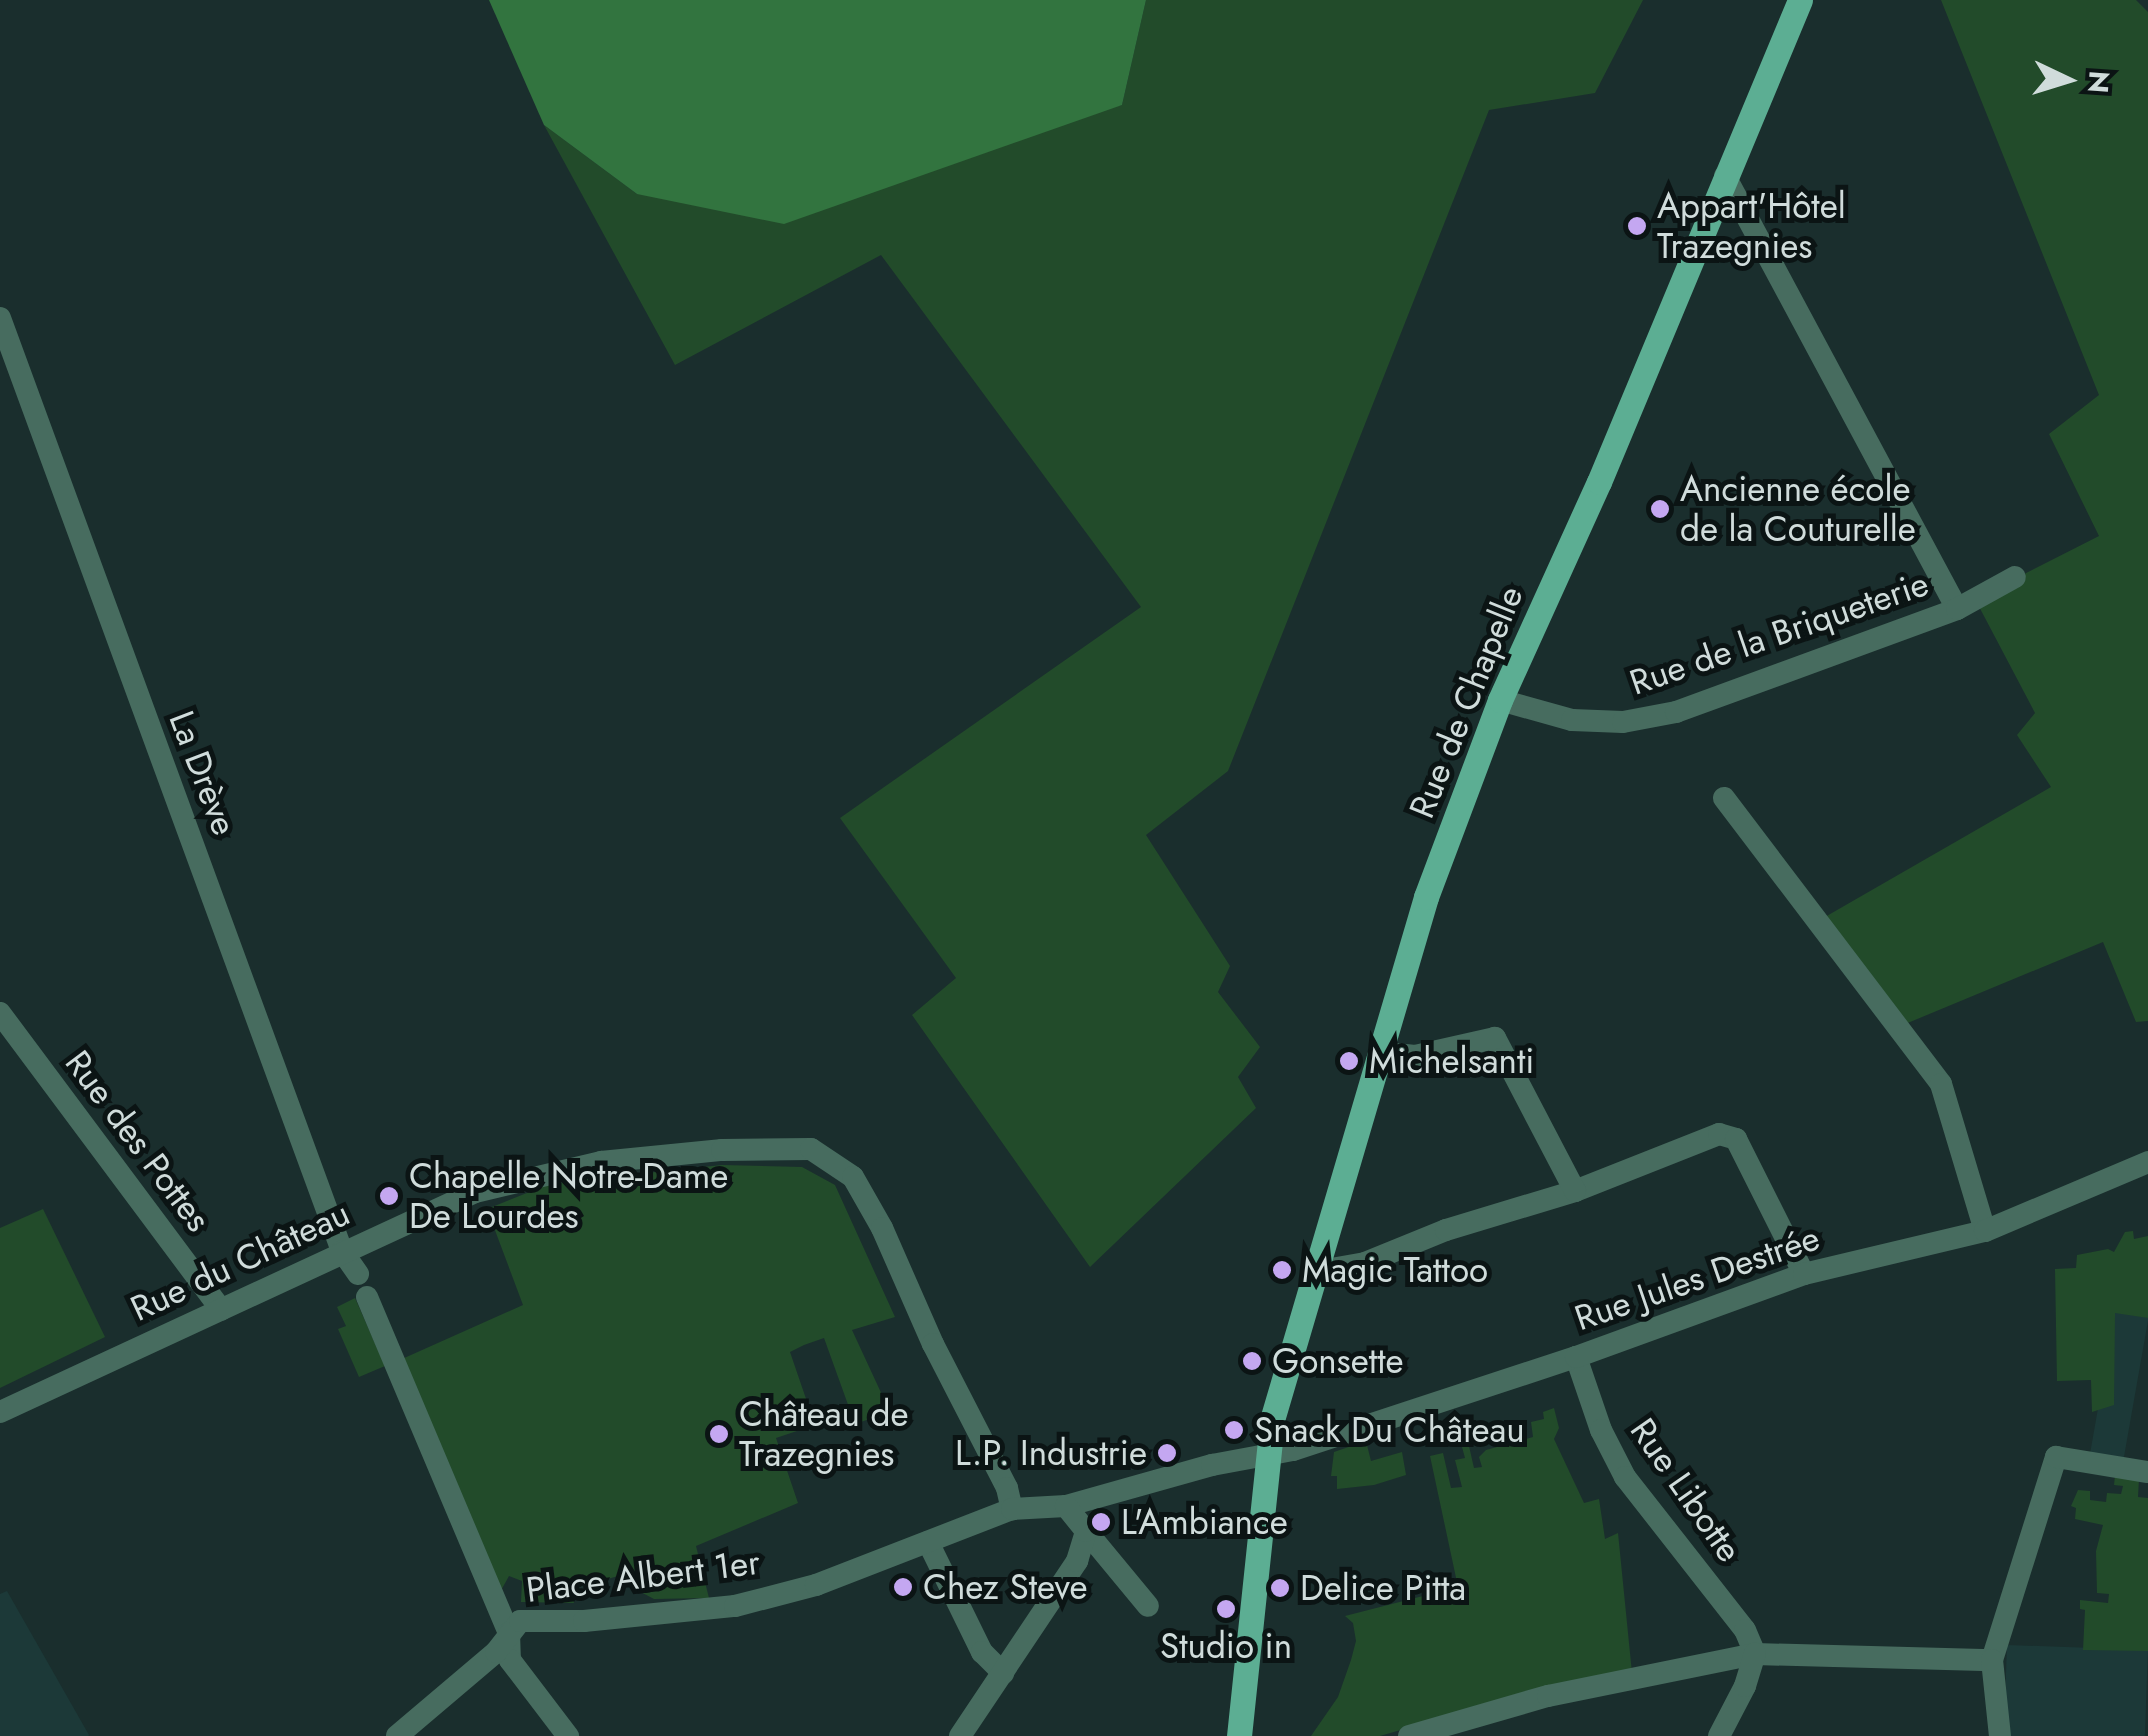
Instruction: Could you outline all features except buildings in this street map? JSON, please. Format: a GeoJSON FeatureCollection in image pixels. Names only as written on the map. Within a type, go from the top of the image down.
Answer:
{"type":"FeatureCollection","features":[{"type":"Feature","properties":{"kind":"main road","name":"Rue de Chapelle"},"geometry":{"type":"LineString","coordinates":[[1239,1736],[1266,1456],[1314,1272],[1426,897],[1500,700],[1599,482],[1800,0]]}},
{"type":"Feature","properties":{"kind":"street"},"geometry":{"type":"LineString","coordinates":[[1725,176],[1957,609]]}},
{"type":"Feature","properties":{"kind":"street","name":"La Drève"},"geometry":{"type":"LineString","coordinates":[[0,318],[342,1251],[358,1274]]}},
{"type":"Feature","properties":{"kind":"street","name":"Rue de la Briqueterie"},"geometry":{"type":"LineString","coordinates":[[1500,700],[1572,720],[1623,722],[1676,712],[1957,609],[2015,578]]}},
{"type":"Feature","properties":{"kind":"street"},"geometry":{"type":"LineString","coordinates":[[1724,798],[1940,1084],[1985,1231]]}},
{"type":"Feature","properties":{"kind":"street","name":"Rue des Pottes"},"geometry":{"type":"LineString","coordinates":[[0,1012],[221,1310]]}},
{"type":"Feature","properties":{"kind":"street"},"geometry":{"type":"LineString","coordinates":[[1380,1052],[1414,1056],[1495,1038],[1575,1190]]}},
{"type":"Feature","properties":{"kind":"street"},"geometry":{"type":"LineString","coordinates":[[1314,1272],[1365,1263],[1446,1230],[1575,1190],[1719,1134],[1736,1139],[1804,1274]]}},
{"type":"Feature","properties":{"kind":"street","name":"Rue du Château"},"geometry":{"type":"LineString","coordinates":[[0,1412],[475,1192],[522,1178],[659,1156],[811,1149],[853,1177],[882,1228],[933,1344],[1007,1488],[1012,1509]]}},
{"type":"Feature","properties":{"kind":"street","name":"Rue Jules Destrée"},"geometry":{"type":"LineString","coordinates":[[1066,1506],[1212,1465],[1266,1456],[1576,1357],[1804,1274],[1985,1231],[2148,1162]]}},
{"type":"Feature","properties":{"kind":"street"},"geometry":{"type":"LineString","coordinates":[[368,1297],[508,1633],[510,1660],[568,1736]]}},
{"type":"Feature","properties":{"kind":"street","name":"Rue Libotte"},"geometry":{"type":"LineString","coordinates":[[1576,1357],[1600,1430],[1625,1476],[1745,1630],[1755,1654]]}},
{"type":"Feature","properties":{"kind":"street"},"geometry":{"type":"LineString","coordinates":[[2000,1736],[1992,1660],[2056,1457],[2148,1472]]}},
{"type":"Feature","properties":{"kind":"street"},"geometry":{"type":"LineString","coordinates":[[1066,1506],[1148,1606]]}},
{"type":"Feature","properties":{"kind":"street","name":"Place Albert 1er"},"geometry":{"type":"LineString","coordinates":[[508,1633],[520,1620],[584,1621],[735,1606],[816,1585],[1012,1509],[1066,1506]]}},
{"type":"Feature","properties":{"kind":"street"},"geometry":{"type":"LineString","coordinates":[[960,1736],[1077,1561],[1086,1530]]}},
{"type":"Feature","properties":{"kind":"street"},"geometry":{"type":"LineString","coordinates":[[928,1542],[982,1652],[1003,1673]]}},
{"type":"Feature","properties":{"kind":"street"},"geometry":{"type":"LineString","coordinates":[[397,1736],[496,1652],[508,1633]]}},
{"type":"Feature","properties":{"kind":"street"},"geometry":{"type":"LineString","coordinates":[[1409,1736],[1548,1696],[1755,1654],[1992,1660]]}},
{"type":"Feature","properties":{"kind":"street"},"geometry":{"type":"LineString","coordinates":[[1719,1736],[1745,1686],[1755,1654]]}},
{"type":"Feature","properties":{"kind":"shaded area"},"geometry":{"type":"Polygon","coordinates":[[[2115,1312],[2148,1318],[2122,1466],[2089,1460],[2115,1312]]]}},
{"type":"Feature","properties":{"kind":"shaded area"},"geometry":{"type":"Polygon","coordinates":[[[7,1591],[88,1736],[0,1736],[0,1594],[7,1591]]]}},
{"type":"Feature","properties":{"kind":"shaded area"},"geometry":{"type":"Polygon","coordinates":[[[2007,1645],[2148,1650],[2145,1736],[2004,1736],[2007,1645]]]}},
{"type":"Feature","properties":{"kind":"green space"},"geometry":{"type":"Polygon","coordinates":[[[489,0],[1146,0],[1122,105],[784,224],[637,194],[544,125],[489,0]]]}},
{"type":"Feature","properties":{"kind":"green space"},"geometry":{"type":"Polygon","coordinates":[[[1146,0],[1643,0],[1595,93],[1489,110],[1228,771],[1146,835],[1230,966],[1218,992],[1260,1047],[1238,1077],[1256,1108],[1090,1267],[912,1015],[956,978],[840,818],[1141,607],[881,255],[675,365],[544,125],[637,194],[1122,105],[1146,0]]]}},
{"type":"Feature","properties":{"kind":"green space"},"geometry":{"type":"Polygon","coordinates":[[[1941,0],[2136,0],[2148,12],[2148,1021],[2136,1022],[2103,942],[1898,1027],[1818,921],[2051,787],[2017,735],[2035,713],[1975,599],[2099,536],[2049,434],[2099,395],[1941,0]]]}},
{"type":"Feature","properties":{"kind":"green space"},"geometry":{"type":"Polygon","coordinates":[[[722,1165],[802,1167],[835,1185],[895,1317],[852,1330],[890,1412],[855,1424],[824,1338],[804,1345],[790,1352],[815,1425],[776,1438],[798,1503],[696,1546],[709,1598],[654,1599],[633,1588],[622,1575],[571,1589],[574,1603],[521,1602],[522,1581],[509,1576],[499,1594],[402,1359],[523,1305],[487,1209],[552,1183],[722,1165]]]}},
{"type":"Feature","properties":{"kind":"green space"},"geometry":{"type":"Polygon","coordinates":[[[43,1209],[105,1337],[0,1388],[0,1228],[43,1209]]]}},
{"type":"Feature","properties":{"kind":"green space"},"geometry":{"type":"Polygon","coordinates":[[[2133,1231],[2134,1239],[2148,1236],[2148,1318],[2115,1313],[2114,1405],[2092,1412],[2091,1380],[2057,1381],[2055,1269],[2076,1268],[2077,1255],[2108,1249],[2114,1252],[2125,1232],[2133,1231]]]}},
{"type":"Feature","properties":{"kind":"green space"},"geometry":{"type":"Polygon","coordinates":[[[355,1298],[385,1366],[359,1377],[338,1329],[346,1326],[337,1307],[355,1298]]]}},
{"type":"Feature","properties":{"kind":"green space"},"geometry":{"type":"Polygon","coordinates":[[[1554,1408],[1559,1428],[1554,1439],[1584,1503],[1599,1499],[1605,1539],[1618,1533],[1632,1673],[1552,1686],[1380,1736],[1311,1736],[1338,1697],[1351,1660],[1356,1641],[1353,1623],[1345,1616],[1458,1587],[1430,1456],[1443,1453],[1451,1488],[1462,1487],[1455,1460],[1465,1458],[1462,1447],[1469,1446],[1474,1468],[1482,1467],[1479,1457],[1486,1450],[1533,1437],[1531,1422],[1544,1419],[1543,1412],[1554,1408]]]}},
{"type":"Feature","properties":{"kind":"green space"},"geometry":{"type":"Polygon","coordinates":[[[1366,1441],[1371,1461],[1402,1452],[1406,1475],[1374,1485],[1337,1489],[1337,1476],[1331,1476],[1334,1452],[1366,1441]]]}},
{"type":"Feature","properties":{"kind":"green space"},"geometry":{"type":"Polygon","coordinates":[[[2115,1476],[2139,1479],[2138,1497],[2148,1498],[2148,1651],[2083,1650],[2085,1610],[2080,1609],[2080,1600],[2108,1603],[2109,1594],[2097,1593],[2096,1551],[2103,1525],[2075,1519],[2076,1508],[2071,1506],[2078,1490],[2090,1491],[2090,1500],[2106,1502],[2107,1493],[2121,1494],[2123,1486],[2114,1485],[2115,1476]]]}},
{"type":"Feature","properties":{"kind":"place","name":"Appart'Hôtel Trazegnies"},"geometry":{"type":"Point","coordinates":[1637,226]}},
{"type":"Feature","properties":{"kind":"place","name":"Ancienne école de la Couturelle"},"geometry":{"type":"Point","coordinates":[1660,509]}},
{"type":"Feature","properties":{"kind":"place","name":"Michelsanti"},"geometry":{"type":"Point","coordinates":[1349,1061]}},
{"type":"Feature","properties":{"kind":"place","name":"Chapelle Notre-Dame De Lourdes"},"geometry":{"type":"Point","coordinates":[389,1196]}},
{"type":"Feature","properties":{"kind":"place","name":"Magic Tattoo"},"geometry":{"type":"Point","coordinates":[1282,1270]}},
{"type":"Feature","properties":{"kind":"place","name":"Gonsette"},"geometry":{"type":"Point","coordinates":[1252,1361]}},
{"type":"Feature","properties":{"kind":"place","name":"Snack Du Château"},"geometry":{"type":"Point","coordinates":[1234,1430]}},
{"type":"Feature","properties":{"kind":"place","name":"Château de Trazegnies"},"geometry":{"type":"Point","coordinates":[719,1434]}},
{"type":"Feature","properties":{"kind":"place","name":"L.P. Industrie"},"geometry":{"type":"Point","coordinates":[1167,1453]}},
{"type":"Feature","properties":{"kind":"place","name":"L'Ambiance"},"geometry":{"type":"Point","coordinates":[1101,1522]}},
{"type":"Feature","properties":{"kind":"place","name":"Chez Steve"},"geometry":{"type":"Point","coordinates":[903,1587]}},
{"type":"Feature","properties":{"kind":"place","name":"Delice Pitta"},"geometry":{"type":"Point","coordinates":[1280,1588]}},
{"type":"Feature","properties":{"kind":"place","name":"Studio in"},"geometry":{"type":"Point","coordinates":[1226,1609]}}]}
